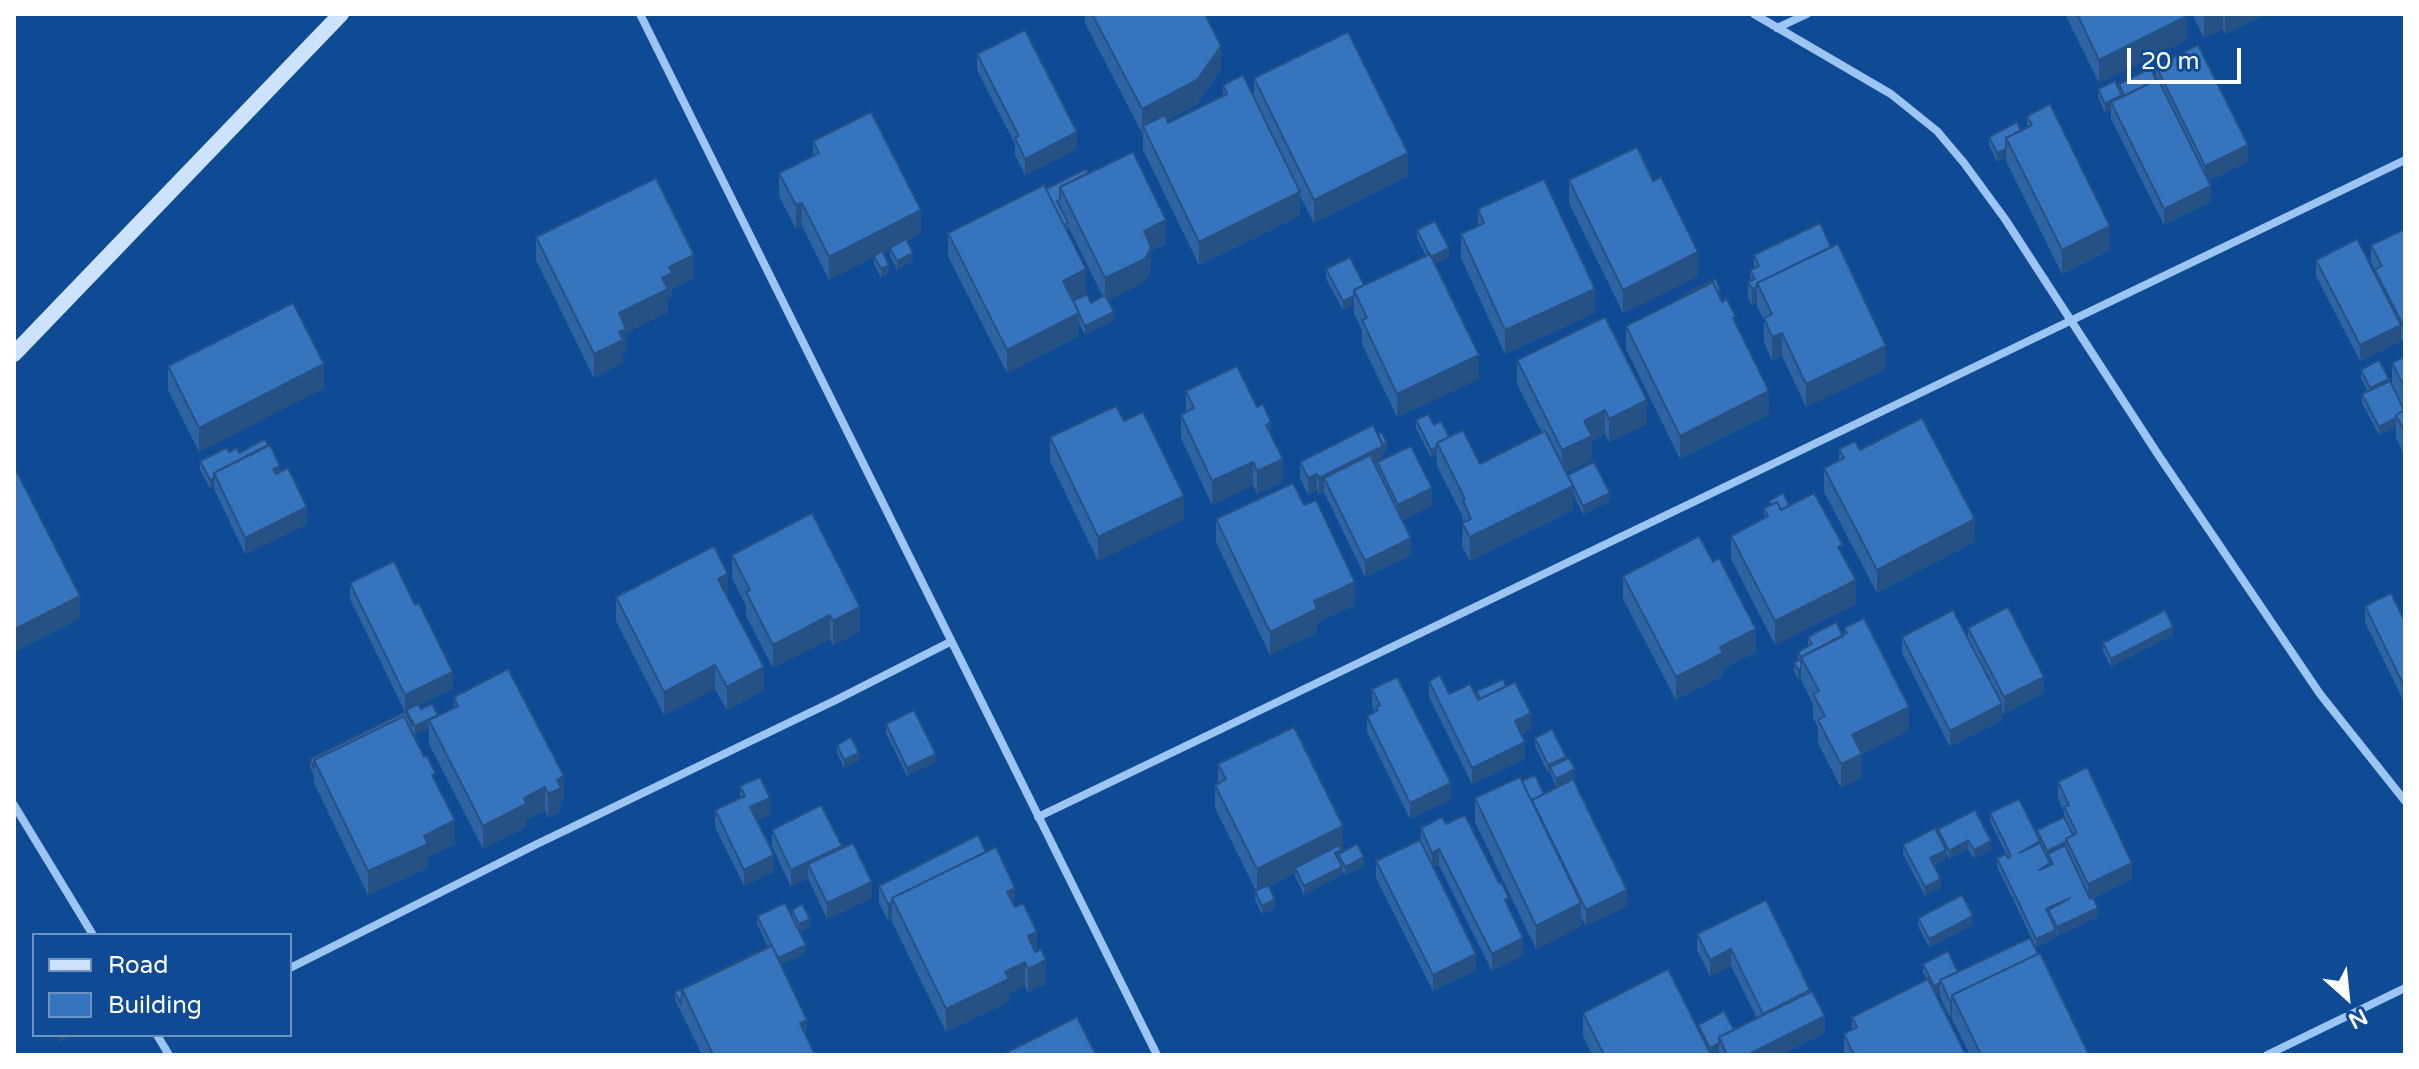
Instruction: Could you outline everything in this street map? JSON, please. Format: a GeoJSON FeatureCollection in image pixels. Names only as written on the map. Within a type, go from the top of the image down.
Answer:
{"type":"FeatureCollection","features":[{"type":"Feature","properties":{"kind":"street"},"geometry":{"type":"LineString","coordinates":[[14,354],[341,14]]}},
{"type":"Feature","properties":{"kind":"street"},"geometry":{"type":"LineString","coordinates":[[640,14],[1157,1055]]}},
{"type":"Feature","properties":{"kind":"street"},"geometry":{"type":"LineString","coordinates":[[1777,28],[1807,14]]}},
{"type":"Feature","properties":{"kind":"street"},"geometry":{"type":"LineString","coordinates":[[1757,15],[1891,94],[1937,131],[2005,219],[2320,694],[2405,801]]}},
{"type":"Feature","properties":{"kind":"street"},"geometry":{"type":"LineString","coordinates":[[1038,817],[2405,160]]}},
{"type":"Feature","properties":{"kind":"street"},"geometry":{"type":"LineString","coordinates":[[292,967],[950,642]]}},
{"type":"Feature","properties":{"kind":"street"},"geometry":{"type":"LineString","coordinates":[[14,805],[92,933]]}},
{"type":"Feature","properties":{"kind":"street"},"geometry":{"type":"LineString","coordinates":[[2267,1055],[2405,988]]}},
{"type":"Feature","properties":{"kind":"street"},"geometry":{"type":"LineString","coordinates":[[158,1037],[169,1055]]}},
{"type":"Feature","properties":{"kind":"building"},"geometry":{"type":"Polygon","coordinates":[[[1092,14],[1205,14],[1221,46],[1197,80],[1142,109],[1092,14]]]}},
{"type":"Feature","properties":{"kind":"building"},"geometry":{"type":"Polygon","coordinates":[[[2077,14],[2186,14],[2187,16],[2099,60],[2077,14]]]}},
{"type":"Feature","properties":{"kind":"building"},"geometry":{"type":"Polygon","coordinates":[[[1025,30],[1077,132],[1025,159],[1015,138],[1019,136],[977,54],[1025,30]]]}},
{"type":"Feature","properties":{"kind":"building"},"geometry":{"type":"Polygon","coordinates":[[[1348,32],[1408,153],[1314,200],[1254,78],[1348,32]]]}},
{"type":"Feature","properties":{"kind":"building"},"geometry":{"type":"Polygon","coordinates":[[[2198,45],[2248,145],[2205,166],[2156,66],[2198,45]]]}},
{"type":"Feature","properties":{"kind":"building"},"geometry":{"type":"Polygon","coordinates":[[[2151,68],[2156,80],[2124,96],[2119,84],[2151,68]]]}},
{"type":"Feature","properties":{"kind":"building"},"geometry":{"type":"Polygon","coordinates":[[[1243,75],[1300,192],[1199,242],[1143,126],[1165,115],[1168,123],[1227,94],[1223,85],[1243,75]]]}},
{"type":"Feature","properties":{"kind":"building"},"geometry":{"type":"Polygon","coordinates":[[[2158,79],[2211,186],[2164,209],[2111,102],[2158,79]]]}},
{"type":"Feature","properties":{"kind":"building"},"geometry":{"type":"Polygon","coordinates":[[[2115,81],[2122,95],[2105,104],[2098,89],[2115,81]]]}},
{"type":"Feature","properties":{"kind":"building"},"geometry":{"type":"Polygon","coordinates":[[[2050,104],[2110,226],[2062,250],[2006,138],[2032,125],[2027,116],[2050,104]]]}},
{"type":"Feature","properties":{"kind":"building"},"geometry":{"type":"Polygon","coordinates":[[[871,112],[921,210],[829,257],[802,203],[796,205],[779,173],[819,153],[813,141],[871,112]]]}},
{"type":"Feature","properties":{"kind":"building"},"geometry":{"type":"Polygon","coordinates":[[[2017,122],[2021,131],[2006,138],[2006,149],[1997,153],[1989,137],[2017,122]]]}},
{"type":"Feature","properties":{"kind":"building"},"geometry":{"type":"Polygon","coordinates":[[[1637,147],[1653,181],[1661,177],[1698,252],[1623,290],[1569,180],[1637,147]]]}},
{"type":"Feature","properties":{"kind":"building"},"geometry":{"type":"Polygon","coordinates":[[[1133,152],[1166,220],[1144,231],[1151,247],[1145,259],[1105,278],[1060,187],[1133,152]]]}},
{"type":"Feature","properties":{"kind":"building"},"geometry":{"type":"Polygon","coordinates":[[[1086,169],[1088,173],[1060,187],[1060,200],[1057,201],[1068,223],[1064,225],[1046,189],[1086,169]]]}},
{"type":"Feature","properties":{"kind":"building"},"geometry":{"type":"Polygon","coordinates":[[[656,178],[694,255],[669,267],[672,273],[662,278],[668,289],[619,313],[626,329],[619,332],[623,340],[594,354],[536,237],[656,178]]]}},
{"type":"Feature","properties":{"kind":"building"},"geometry":{"type":"Polygon","coordinates":[[[1544,179],[1595,289],[1505,330],[1461,234],[1484,223],[1478,209],[1544,179]]]}},
{"type":"Feature","properties":{"kind":"building"},"geometry":{"type":"Polygon","coordinates":[[[1044,185],[1086,269],[1063,281],[1079,313],[1007,350],[948,233],[1044,185]]]}},
{"type":"Feature","properties":{"kind":"building"},"geometry":{"type":"Polygon","coordinates":[[[1435,221],[1449,248],[1431,257],[1417,230],[1435,221]]]}},
{"type":"Feature","properties":{"kind":"building"},"geometry":{"type":"Polygon","coordinates":[[[1820,223],[1831,247],[1757,283],[1752,289],[1748,282],[1755,279],[1750,270],[1759,266],[1754,255],[1820,223]]]}},
{"type":"Feature","properties":{"kind":"building"},"geometry":{"type":"Polygon","coordinates":[[[2405,229],[2403,325],[2375,270],[2382,266],[2371,245],[2405,229]]]}},
{"type":"Feature","properties":{"kind":"building"},"geometry":{"type":"Polygon","coordinates":[[[906,239],[913,253],[897,261],[890,248],[906,239]]]}},
{"type":"Feature","properties":{"kind":"building"},"geometry":{"type":"Polygon","coordinates":[[[2357,239],[2401,325],[2360,345],[2316,260],[2357,239]]]}},
{"type":"Feature","properties":{"kind":"building"},"geometry":{"type":"Polygon","coordinates":[[[1838,244],[1886,346],[1806,384],[1782,333],[1772,337],[1764,318],[1772,314],[1757,283],[1838,244]]]}},
{"type":"Feature","properties":{"kind":"building"},"geometry":{"type":"Polygon","coordinates":[[[882,251],[889,265],[881,269],[874,256],[882,251]]]}},
{"type":"Feature","properties":{"kind":"building"},"geometry":{"type":"Polygon","coordinates":[[[1430,254],[1479,355],[1397,394],[1362,320],[1367,318],[1354,290],[1430,254]]]}},
{"type":"Feature","properties":{"kind":"building"},"geometry":{"type":"Polygon","coordinates":[[[1350,257],[1364,285],[1354,290],[1354,296],[1343,301],[1326,269],[1350,257]]]}},
{"type":"Feature","properties":{"kind":"building"},"geometry":{"type":"Polygon","coordinates":[[[1716,279],[1720,290],[1717,291],[1713,282],[1683,295],[1716,279]]]}},
{"type":"Feature","properties":{"kind":"building"},"geometry":{"type":"Polygon","coordinates":[[[1713,282],[1722,302],[1727,299],[1736,317],[1733,318],[1769,391],[1680,436],[1626,326],[1713,282]]]}},
{"type":"Feature","properties":{"kind":"building"},"geometry":{"type":"Polygon","coordinates":[[[1087,294],[1091,303],[1105,295],[1114,312],[1085,326],[1073,301],[1087,294]]]}},
{"type":"Feature","properties":{"kind":"building"},"geometry":{"type":"Polygon","coordinates":[[[293,303],[324,364],[199,428],[168,366],[293,303]]]}},
{"type":"Feature","properties":{"kind":"building"},"geometry":{"type":"Polygon","coordinates":[[[1605,317],[1647,400],[1609,419],[1605,410],[1584,421],[1592,436],[1562,450],[1517,360],[1605,317]]]}},
{"type":"Feature","properties":{"kind":"building"},"geometry":{"type":"Polygon","coordinates":[[[2405,356],[2405,388],[2392,363],[2405,356]]]}},
{"type":"Feature","properties":{"kind":"building"},"geometry":{"type":"Polygon","coordinates":[[[2379,360],[2389,379],[2370,388],[2361,370],[2379,360]]]}},
{"type":"Feature","properties":{"kind":"building"},"geometry":{"type":"Polygon","coordinates":[[[1237,366],[1257,407],[1263,404],[1271,422],[1266,425],[1283,459],[1257,471],[1253,462],[1212,481],[1181,415],[1194,408],[1186,391],[1237,366]]]}},
{"type":"Feature","properties":{"kind":"building"},"geometry":{"type":"Polygon","coordinates":[[[2390,381],[2404,410],[2379,427],[2362,394],[2390,381]]]}},
{"type":"Feature","properties":{"kind":"building"},"geometry":{"type":"Polygon","coordinates":[[[1116,406],[1124,421],[1143,412],[1184,496],[1098,537],[1050,437],[1116,406]]]}},
{"type":"Feature","properties":{"kind":"building"},"geometry":{"type":"Polygon","coordinates":[[[2405,410],[2405,433],[2396,415],[2405,410]]]}},
{"type":"Feature","properties":{"kind":"building"},"geometry":{"type":"Polygon","coordinates":[[[1428,414],[1434,425],[1441,421],[1449,437],[1431,450],[1416,420],[1428,414]]]}},
{"type":"Feature","properties":{"kind":"building"},"geometry":{"type":"Polygon","coordinates":[[[1922,418],[1975,519],[1877,570],[1824,468],[1844,458],[1839,449],[1855,441],[1860,450],[1922,418]]]}},
{"type":"Feature","properties":{"kind":"building"},"geometry":{"type":"Polygon","coordinates":[[[1373,425],[1383,446],[1319,478],[1317,474],[1308,478],[1300,462],[1373,425]]]}},
{"type":"Feature","properties":{"kind":"building"},"geometry":{"type":"Polygon","coordinates":[[[1463,430],[1480,464],[1545,431],[1573,486],[1470,537],[1462,523],[1471,519],[1463,501],[1465,499],[1437,443],[1463,430]]]}},
{"type":"Feature","properties":{"kind":"building"},"geometry":{"type":"Polygon","coordinates":[[[1382,432],[1387,443],[1383,445],[1378,434],[1382,432]]]}},
{"type":"Feature","properties":{"kind":"building"},"geometry":{"type":"Polygon","coordinates":[[[265,439],[268,445],[214,473],[214,478],[210,480],[200,461],[226,448],[229,452],[237,448],[239,453],[265,439]]]}},
{"type":"Feature","properties":{"kind":"building"},"geometry":{"type":"Polygon","coordinates":[[[270,445],[280,466],[273,469],[276,474],[288,468],[307,507],[245,538],[214,473],[270,445]]]}},
{"type":"Feature","properties":{"kind":"building"},"geometry":{"type":"Polygon","coordinates":[[[1411,446],[1432,488],[1398,505],[1377,462],[1411,446]]]}},
{"type":"Feature","properties":{"kind":"building"},"geometry":{"type":"Polygon","coordinates":[[[1370,455],[1411,538],[1365,561],[1324,478],[1370,455]]]}},
{"type":"Feature","properties":{"kind":"building"},"geometry":{"type":"Polygon","coordinates":[[[1594,462],[1610,493],[1583,506],[1568,475],[1594,462]]]}},
{"type":"Feature","properties":{"kind":"building"},"geometry":{"type":"Polygon","coordinates":[[[14,466],[80,596],[15,629],[14,627],[14,466]]]}},
{"type":"Feature","properties":{"kind":"building"},"geometry":{"type":"Polygon","coordinates":[[[1293,483],[1304,505],[1316,500],[1355,582],[1314,601],[1317,609],[1270,632],[1216,519],[1293,483]]]}},
{"type":"Feature","properties":{"kind":"building"},"geometry":{"type":"Polygon","coordinates":[[[1783,493],[1789,505],[1781,510],[1777,502],[1771,505],[1769,501],[1783,493]]]}},
{"type":"Feature","properties":{"kind":"building"},"geometry":{"type":"Polygon","coordinates":[[[1814,493],[1843,545],[1838,547],[1856,580],[1775,621],[1731,536],[1768,516],[1764,508],[1777,502],[1781,510],[1814,493]]]}},
{"type":"Feature","properties":{"kind":"building"},"geometry":{"type":"Polygon","coordinates":[[[812,513],[860,607],[833,621],[830,615],[773,645],[746,592],[750,590],[732,555],[812,513]]]}},
{"type":"Feature","properties":{"kind":"building"},"geometry":{"type":"Polygon","coordinates":[[[1699,536],[1713,562],[1719,558],[1756,629],[1720,647],[1723,653],[1676,677],[1623,576],[1699,536]]]}},
{"type":"Feature","properties":{"kind":"building"},"geometry":{"type":"Polygon","coordinates":[[[714,546],[728,574],[718,579],[764,667],[727,687],[715,665],[664,692],[616,597],[714,546]]]}},
{"type":"Feature","properties":{"kind":"building"},"geometry":{"type":"Polygon","coordinates":[[[394,561],[453,672],[405,695],[350,583],[394,561]]]}},
{"type":"Feature","properties":{"kind":"building"},"geometry":{"type":"Polygon","coordinates":[[[2391,593],[2405,617],[2405,688],[2365,606],[2391,593]]]}},
{"type":"Feature","properties":{"kind":"building"},"geometry":{"type":"Polygon","coordinates":[[[2008,607],[2044,677],[2004,697],[1968,628],[2008,607]]]}},
{"type":"Feature","properties":{"kind":"building"},"geometry":{"type":"Polygon","coordinates":[[[1953,610],[2002,704],[1950,731],[1902,637],[1953,610]]]}},
{"type":"Feature","properties":{"kind":"building"},"geometry":{"type":"Polygon","coordinates":[[[2165,610],[2173,627],[2111,659],[2103,643],[2165,610]]]}},
{"type":"Feature","properties":{"kind":"building"},"geometry":{"type":"Polygon","coordinates":[[[1864,618],[1909,707],[1852,735],[1862,754],[1841,764],[1818,720],[1825,716],[1813,694],[1819,691],[1801,657],[1847,633],[1844,628],[1864,618]]]}},
{"type":"Feature","properties":{"kind":"building"},"geometry":{"type":"Polygon","coordinates":[[[1836,622],[1843,636],[1801,657],[1798,652],[1812,644],[1808,637],[1836,622]]]}},
{"type":"Feature","properties":{"kind":"building"},"geometry":{"type":"Polygon","coordinates":[[[1801,659],[1801,668],[1798,670],[1794,663],[1801,659]]]}},
{"type":"Feature","properties":{"kind":"building"},"geometry":{"type":"Polygon","coordinates":[[[508,669],[564,776],[557,780],[561,788],[548,794],[545,787],[524,798],[526,804],[483,826],[429,720],[458,706],[454,697],[508,669]]]}},
{"type":"Feature","properties":{"kind":"building"},"geometry":{"type":"Polygon","coordinates":[[[1440,675],[1449,694],[1470,684],[1478,700],[1515,682],[1531,713],[1515,721],[1525,742],[1472,768],[1429,681],[1440,675]]]}},
{"type":"Feature","properties":{"kind":"building"},"geometry":{"type":"Polygon","coordinates":[[[1397,677],[1451,783],[1410,803],[1367,716],[1378,710],[1376,707],[1380,705],[1372,689],[1397,677]]]}},
{"type":"Feature","properties":{"kind":"building"},"geometry":{"type":"Polygon","coordinates":[[[1503,679],[1506,686],[1480,699],[1477,691],[1503,679]]]}},
{"type":"Feature","properties":{"kind":"building"},"geometry":{"type":"Polygon","coordinates":[[[418,704],[421,709],[432,704],[438,715],[415,726],[406,710],[418,704]]]}},
{"type":"Feature","properties":{"kind":"building"},"geometry":{"type":"Polygon","coordinates":[[[914,710],[936,754],[907,768],[886,724],[914,710]]]}},
{"type":"Feature","properties":{"kind":"building"},"geometry":{"type":"Polygon","coordinates":[[[405,712],[412,725],[409,726],[404,716],[314,760],[314,768],[310,759],[405,712]]]}},
{"type":"Feature","properties":{"kind":"building"},"geometry":{"type":"Polygon","coordinates":[[[404,716],[436,774],[432,775],[455,820],[424,836],[428,844],[368,871],[314,760],[404,716]]]}},
{"type":"Feature","properties":{"kind":"building"},"geometry":{"type":"Polygon","coordinates":[[[1294,727],[1343,826],[1257,869],[1215,785],[1226,779],[1218,764],[1294,727]]]}},
{"type":"Feature","properties":{"kind":"building"},"geometry":{"type":"Polygon","coordinates":[[[1552,729],[1566,757],[1548,765],[1535,738],[1552,729]]]}},
{"type":"Feature","properties":{"kind":"building"},"geometry":{"type":"Polygon","coordinates":[[[851,737],[859,753],[844,760],[837,745],[851,737]]]}},
{"type":"Feature","properties":{"kind":"building"},"geometry":{"type":"Polygon","coordinates":[[[1569,758],[1575,769],[1556,779],[1550,767],[1569,758]]]}},
{"type":"Feature","properties":{"kind":"building"},"geometry":{"type":"Polygon","coordinates":[[[2087,767],[2132,863],[2088,884],[2066,839],[2077,833],[2064,807],[2069,805],[2058,782],[2087,767]]]}},
{"type":"Feature","properties":{"kind":"building"},"geometry":{"type":"Polygon","coordinates":[[[1535,775],[1544,794],[1532,802],[1522,781],[1535,775]]]}},
{"type":"Feature","properties":{"kind":"building"},"geometry":{"type":"Polygon","coordinates":[[[760,777],[770,798],[750,807],[774,855],[744,870],[715,810],[745,796],[740,786],[760,777]]]}},
{"type":"Feature","properties":{"kind":"building"},"geometry":{"type":"Polygon","coordinates":[[[1520,777],[1581,903],[1536,926],[1475,798],[1520,777]]]}},
{"type":"Feature","properties":{"kind":"building"},"geometry":{"type":"Polygon","coordinates":[[[1573,779],[1627,890],[1586,910],[1532,800],[1573,779]]]}},
{"type":"Feature","properties":{"kind":"building"},"geometry":{"type":"Polygon","coordinates":[[[2019,799],[2040,841],[2019,853],[2040,843],[2050,863],[2039,870],[2053,864],[2048,854],[2065,845],[2090,899],[2093,897],[2098,908],[2057,927],[2048,910],[2070,898],[2046,909],[2056,930],[2036,939],[1997,858],[2006,854],[2008,858],[2011,856],[1990,813],[2019,799]]]}},
{"type":"Feature","properties":{"kind":"building"},"geometry":{"type":"Polygon","coordinates":[[[821,805],[842,846],[791,870],[772,830],[821,805]]]}},
{"type":"Feature","properties":{"kind":"building"},"geometry":{"type":"Polygon","coordinates":[[[1975,810],[1991,841],[1974,850],[1968,840],[1949,851],[1938,829],[1975,810]]]}},
{"type":"Feature","properties":{"kind":"building"},"geometry":{"type":"Polygon","coordinates":[[[1465,815],[1509,898],[1505,900],[1523,938],[1492,954],[1439,849],[1432,853],[1421,828],[1442,817],[1446,824],[1465,815]]]}},
{"type":"Feature","properties":{"kind":"building"},"geometry":{"type":"Polygon","coordinates":[[[2064,817],[2073,835],[2047,851],[2037,830],[2064,817]]]}},
{"type":"Feature","properties":{"kind":"building"},"geometry":{"type":"Polygon","coordinates":[[[1935,828],[1946,850],[1930,858],[1941,879],[1925,887],[1903,845],[1935,828]]]}},
{"type":"Feature","properties":{"kind":"building"},"geometry":{"type":"Polygon","coordinates":[[[978,835],[986,852],[892,898],[892,903],[888,904],[879,886],[978,835]]]}},
{"type":"Feature","properties":{"kind":"building"},"geometry":{"type":"Polygon","coordinates":[[[1420,840],[1476,954],[1433,975],[1376,861],[1420,840]]]}},
{"type":"Feature","properties":{"kind":"building"},"geometry":{"type":"Polygon","coordinates":[[[853,843],[872,882],[827,903],[808,864],[853,843]]]}},
{"type":"Feature","properties":{"kind":"building"},"geometry":{"type":"Polygon","coordinates":[[[1357,844],[1364,857],[1345,867],[1338,854],[1357,844]]]}},
{"type":"Feature","properties":{"kind":"building"},"geometry":{"type":"Polygon","coordinates":[[[1339,845],[1341,850],[1335,853],[1342,867],[1304,886],[1295,868],[1339,845]]]}},
{"type":"Feature","properties":{"kind":"building"},"geometry":{"type":"Polygon","coordinates":[[[996,847],[1015,888],[1007,892],[1015,907],[1023,903],[1037,932],[1028,936],[1035,952],[1041,949],[1046,960],[1028,969],[1025,962],[1005,972],[1009,979],[946,1009],[892,898],[996,847]]]}},
{"type":"Feature","properties":{"kind":"building"},"geometry":{"type":"Polygon","coordinates":[[[1268,885],[1275,899],[1262,906],[1255,891],[1268,885]]]}},
{"type":"Feature","properties":{"kind":"building"},"geometry":{"type":"Polygon","coordinates":[[[1962,895],[1973,916],[1929,939],[1918,918],[1962,895]]]}},
{"type":"Feature","properties":{"kind":"building"},"geometry":{"type":"Polygon","coordinates":[[[1766,900],[1810,990],[1763,1014],[1731,949],[1710,960],[1697,934],[1766,900]]]}},
{"type":"Feature","properties":{"kind":"building"},"geometry":{"type":"Polygon","coordinates":[[[785,903],[806,945],[778,958],[757,916],[785,903]]]}},
{"type":"Feature","properties":{"kind":"building"},"geometry":{"type":"Polygon","coordinates":[[[802,904],[810,919],[799,924],[792,910],[802,904]]]}},
{"type":"Feature","properties":{"kind":"building"},"geometry":{"type":"Polygon","coordinates":[[[2030,938],[2038,954],[1952,995],[1950,1001],[1940,980],[2030,938]]]}},
{"type":"Feature","properties":{"kind":"building"},"geometry":{"type":"Polygon","coordinates":[[[770,946],[682,989],[681,1004],[675,992],[770,946]]]}},
{"type":"Feature","properties":{"kind":"building"},"geometry":{"type":"Polygon","coordinates":[[[772,946],[807,1020],[800,1023],[815,1055],[713,1055],[682,989],[772,946]]]}},
{"type":"Feature","properties":{"kind":"building"},"geometry":{"type":"Polygon","coordinates":[[[1948,951],[1958,972],[1934,986],[1923,964],[1948,951]]]}},
{"type":"Feature","properties":{"kind":"building"},"geometry":{"type":"Polygon","coordinates":[[[2040,953],[2089,1055],[1981,1055],[1952,995],[2040,953]]]}},
{"type":"Feature","properties":{"kind":"building"},"geometry":{"type":"Polygon","coordinates":[[[1668,969],[1711,1055],[1604,1055],[1583,1013],[1668,969]]]}},
{"type":"Feature","properties":{"kind":"building"},"geometry":{"type":"Polygon","coordinates":[[[1928,979],[1966,1055],[1854,1055],[1844,1034],[1857,1027],[1852,1017],[1928,979]]]}},
{"type":"Feature","properties":{"kind":"building"},"geometry":{"type":"Polygon","coordinates":[[[1812,991],[1825,1016],[1747,1055],[1727,1055],[1719,1037],[1812,991]]]}},
{"type":"Feature","properties":{"kind":"building"},"geometry":{"type":"Polygon","coordinates":[[[1724,1011],[1734,1030],[1719,1037],[1719,1043],[1710,1048],[1698,1025],[1724,1011]]]}},
{"type":"Feature","properties":{"kind":"building"},"geometry":{"type":"Polygon","coordinates":[[[1077,1017],[1096,1055],[1002,1055],[1077,1017]]]}}]}
